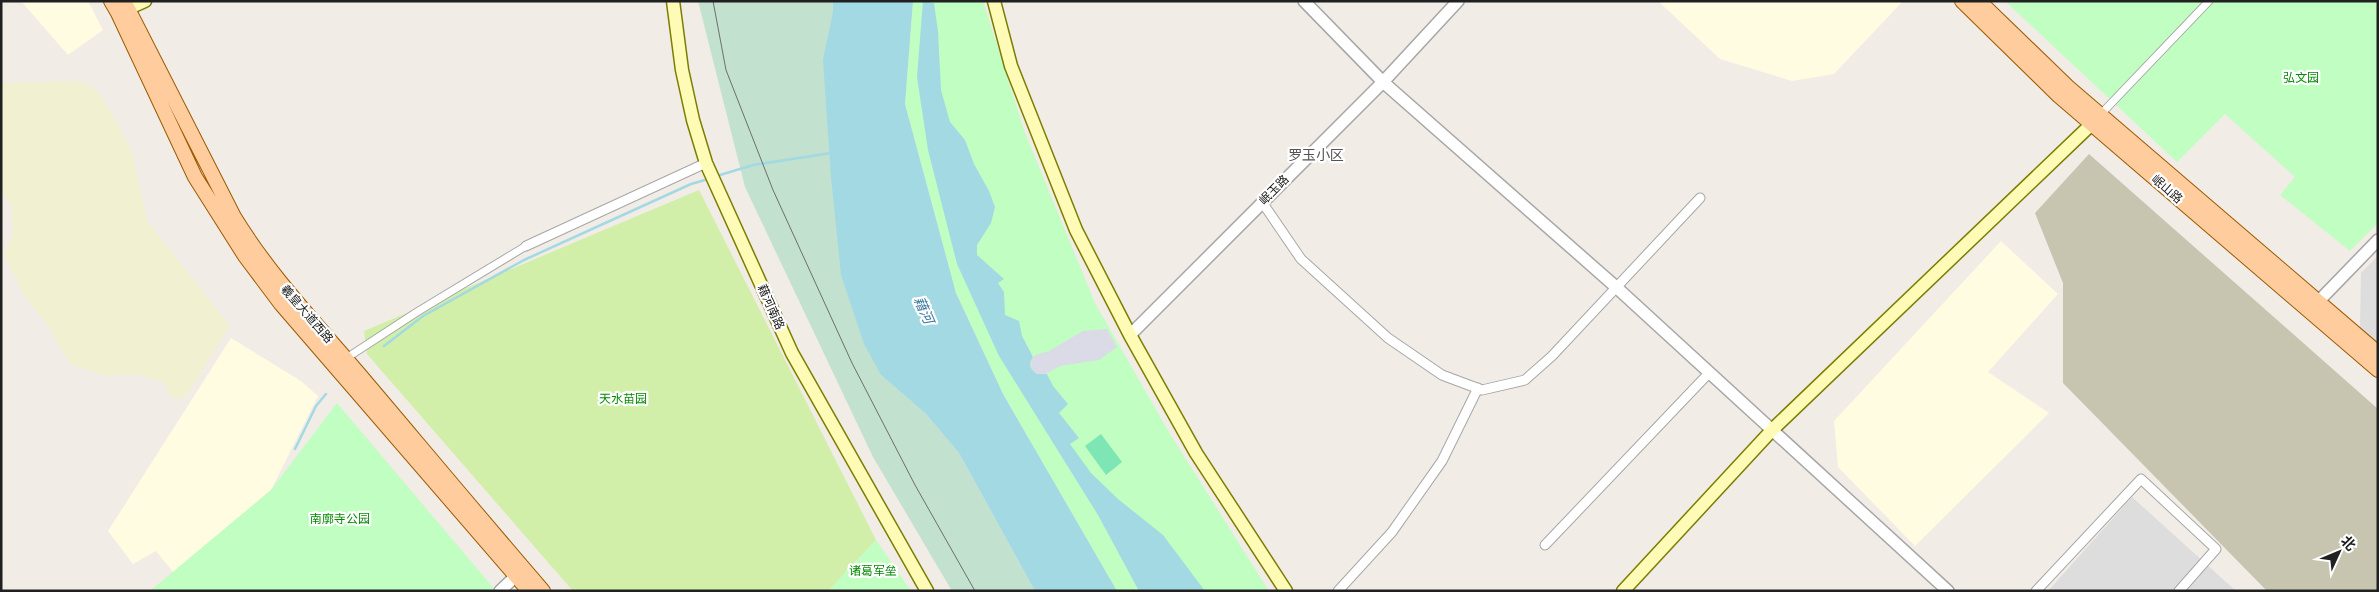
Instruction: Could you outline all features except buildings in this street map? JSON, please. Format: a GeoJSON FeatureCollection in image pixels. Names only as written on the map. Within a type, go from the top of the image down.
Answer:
{"type":"FeatureCollection","features":[{"type":"Feature","properties":{"kind":"main road"},"geometry":{"type":"LineString","coordinates":[[120,6],[145,1]]}},
{"type":"Feature","properties":{"kind":"main road","name":"藉河南路"},"geometry":{"type":"LineString","coordinates":[[673,1],[682,70],[693,120],[706,163],[792,354],[927,591]]}},
{"type":"Feature","properties":{"kind":"main road"},"geometry":{"type":"LineString","coordinates":[[994,1],[1011,66],[1076,230],[1130,335],[1196,453],[1286,591]]}},
{"type":"Feature","properties":{"kind":"main road","name":"岷山路"},"geometry":{"type":"LineString","coordinates":[[1962,1],[2313,306],[2378,370]]}},
{"type":"Feature","properties":{"kind":"main road","name":"岷山路"},"geometry":{"type":"LineString","coordinates":[[1979,1],[2096,119]]}},
{"type":"Feature","properties":{"kind":"main road","name":"羲皇大道西路"},"geometry":{"type":"LineString","coordinates":[[120,6],[238,224],[289,296],[345,359],[511,580],[543,591]]}},
{"type":"Feature","properties":{"kind":"main road","name":"羲皇大道西路"},"geometry":{"type":"LineString","coordinates":[[120,6],[194,177],[245,256],[281,304],[511,580],[528,591]]}},
{"type":"Feature","properties":{"kind":"main road"},"geometry":{"type":"LineString","coordinates":[[1623,591],[1773,430],[2096,119]]}},
{"type":"Feature","properties":{"kind":"main road","name":"岷山路"},"geometry":{"type":"LineString","coordinates":[[2313,306],[2378,354]]}},
{"type":"Feature","properties":{"kind":"street"},"geometry":{"type":"LineString","coordinates":[[1304,1],[1383,82],[1616,287],[1948,591]]}},
{"type":"Feature","properties":{"kind":"street","name":"岷玉路"},"geometry":{"type":"LineString","coordinates":[[1130,335],[1383,82],[1458,1]]}},
{"type":"Feature","properties":{"kind":"street"},"geometry":{"type":"LineString","coordinates":[[2096,119],[2210,1]]}},
{"type":"Feature","properties":{"kind":"street"},"geometry":{"type":"LineString","coordinates":[[345,359],[417,312],[526,246],[706,163]]}},
{"type":"Feature","properties":{"kind":"street"},"geometry":{"type":"LineString","coordinates":[[1262,202],[1301,259],[1388,338],[1442,375],[1482,390],[1526,380],[1552,356],[1700,198]]}},
{"type":"Feature","properties":{"kind":"street"},"geometry":{"type":"LineString","coordinates":[[2313,306],[2378,240]]}},
{"type":"Feature","properties":{"kind":"street"},"geometry":{"type":"LineString","coordinates":[[1545,545],[1710,373]]}},
{"type":"Feature","properties":{"kind":"street"},"geometry":{"type":"LineString","coordinates":[[1338,591],[1392,532],[1442,461],[1478,388]]}},
{"type":"Feature","properties":{"kind":"street"},"geometry":{"type":"LineString","coordinates":[[2036,591],[2141,479],[2216,549],[2179,591]]}},
{"type":"Feature","properties":{"kind":"shaded area"},"geometry":{"type":"Polygon","coordinates":[[[21,1],[88,1],[103,30],[68,55],[21,1]]]}},
{"type":"Feature","properties":{"kind":"shaded area"},"geometry":{"type":"Polygon","coordinates":[[[1658,1],[1903,1],[1834,74],[1792,81],[1720,59],[1658,1]]]}},
{"type":"Feature","properties":{"kind":"shaded area"},"geometry":{"type":"Polygon","coordinates":[[[2089,154],[2378,409],[2378,591],[2267,591],[2063,383],[2063,283],[2035,213],[2089,154]]]}},
{"type":"Feature","properties":{"kind":"shaded area"},"geometry":{"type":"Polygon","coordinates":[[[2001,241],[2058,294],[1988,372],[2049,413],[1915,546],[1838,467],[1834,421],[2001,241]]]}},
{"type":"Feature","properties":{"kind":"shaded area"},"geometry":{"type":"Polygon","coordinates":[[[2378,256],[2378,344],[2360,329],[2361,273],[2378,256]]]}},
{"type":"Feature","properties":{"kind":"shaded area"},"geometry":{"type":"Polygon","coordinates":[[[1107,329],[1117,347],[1099,360],[1060,366],[1044,375],[1037,374],[1031,370],[1031,360],[1035,355],[1049,351],[1083,331],[1107,329]]]}},
{"type":"Feature","properties":{"kind":"shaded area"},"geometry":{"type":"Polygon","coordinates":[[[231,338],[301,381],[318,396],[271,490],[173,572],[156,551],[133,564],[108,531],[231,338]]]}},
{"type":"Feature","properties":{"kind":"shaded area"},"geometry":{"type":"Polygon","coordinates":[[[2132,497],[2236,591],[2048,591],[2132,497]]]}},
{"type":"Feature","properties":{"kind":"green space"},"geometry":{"type":"Polygon","coordinates":[[[698,1],[833,1],[881,375],[926,414],[959,453],[1035,591],[952,591],[873,457],[745,187],[698,1]]]}},
{"type":"Feature","properties":{"kind":"green space"},"geometry":{"type":"Polygon","coordinates":[[[913,1],[983,1],[1025,133],[1095,303],[1170,434],[1269,591],[1117,591],[1003,394],[956,293],[905,104],[913,1]]]}},
{"type":"Feature","properties":{"kind":"green space","name":"弘文园"},"geometry":{"type":"Polygon","coordinates":[[[2005,1],[2378,1],[2378,223],[2350,251],[2280,195],[2295,177],[2225,114],[2177,162],[2005,1]]]}},
{"type":"Feature","properties":{"kind":"green space"},"geometry":{"type":"Polygon","coordinates":[[[80,81],[96,89],[111,112],[132,152],[147,221],[230,326],[184,399],[171,397],[162,381],[137,374],[105,376],[70,364],[48,326],[25,297],[4,255],[13,233],[11,205],[1,190],[1,83],[80,81]]]}},
{"type":"Feature","properties":{"kind":"green space","name":"天水苗园"},"geometry":{"type":"Polygon","coordinates":[[[699,190],[876,540],[828,591],[573,591],[367,354],[364,331],[699,190]]]}},
{"type":"Feature","properties":{"kind":"green space","name":"南廓寺公园"},"geometry":{"type":"Polygon","coordinates":[[[337,403],[496,591],[150,591],[271,490],[337,403]]]}},
{"type":"Feature","properties":{"kind":"green space"},"geometry":{"type":"Polygon","coordinates":[[[1101,434],[1122,462],[1106,475],[1085,446],[1101,434]]]}},
{"type":"Feature","properties":{"kind":"green space","name":"诸葛军垒"},"geometry":{"type":"Polygon","coordinates":[[[876,540],[911,591],[828,591],[876,540]]]}},
{"type":"Feature","properties":{"kind":"water","name":"藉河"},"geometry":{"type":"Polygon","coordinates":[[[833,1],[913,1],[905,104],[956,293],[1003,394],[1117,591],[1035,591],[959,453],[926,414],[881,375],[864,344],[841,275],[831,177],[823,60],[833,12],[833,1]]]}},
{"type":"Feature","properties":{"kind":"water"},"geometry":{"type":"Polygon","coordinates":[[[923,1],[934,3],[938,31],[941,90],[950,122],[965,140],[974,164],[989,191],[995,207],[991,223],[977,245],[977,255],[1004,279],[998,283],[1004,292],[1005,315],[1019,321],[1022,336],[1033,357],[1030,364],[1031,369],[1037,374],[1047,374],[1053,386],[1068,404],[1059,413],[1079,438],[1070,444],[1091,473],[1118,499],[1163,535],[1205,591],[1139,591],[1098,515],[999,356],[957,264],[928,150],[917,77],[923,1]]]}},
{"type":"Feature","properties":{"kind":"waterway"},"geometry":{"type":"LineString","coordinates":[[720,175],[753,165],[831,153]]}},
{"type":"Feature","properties":{"kind":"waterway"},"geometry":{"type":"LineString","coordinates":[[384,346],[423,316],[524,260],[691,184],[705,180]]}},
{"type":"Feature","properties":{"kind":"waterway"},"geometry":{"type":"LineString","coordinates":[[295,449],[316,406],[326,394]]}},
{"type":"Feature","properties":{"kind":"tram line"},"geometry":{"type":"LineString","coordinates":[[713,1],[726,70],[773,190],[852,363],[915,485],[975,591]]}},
{"type":"Feature","properties":{"kind":"district","name":"罗玉小区"},"geometry":{"type":"Point","coordinates":[1316,155]}}]}
